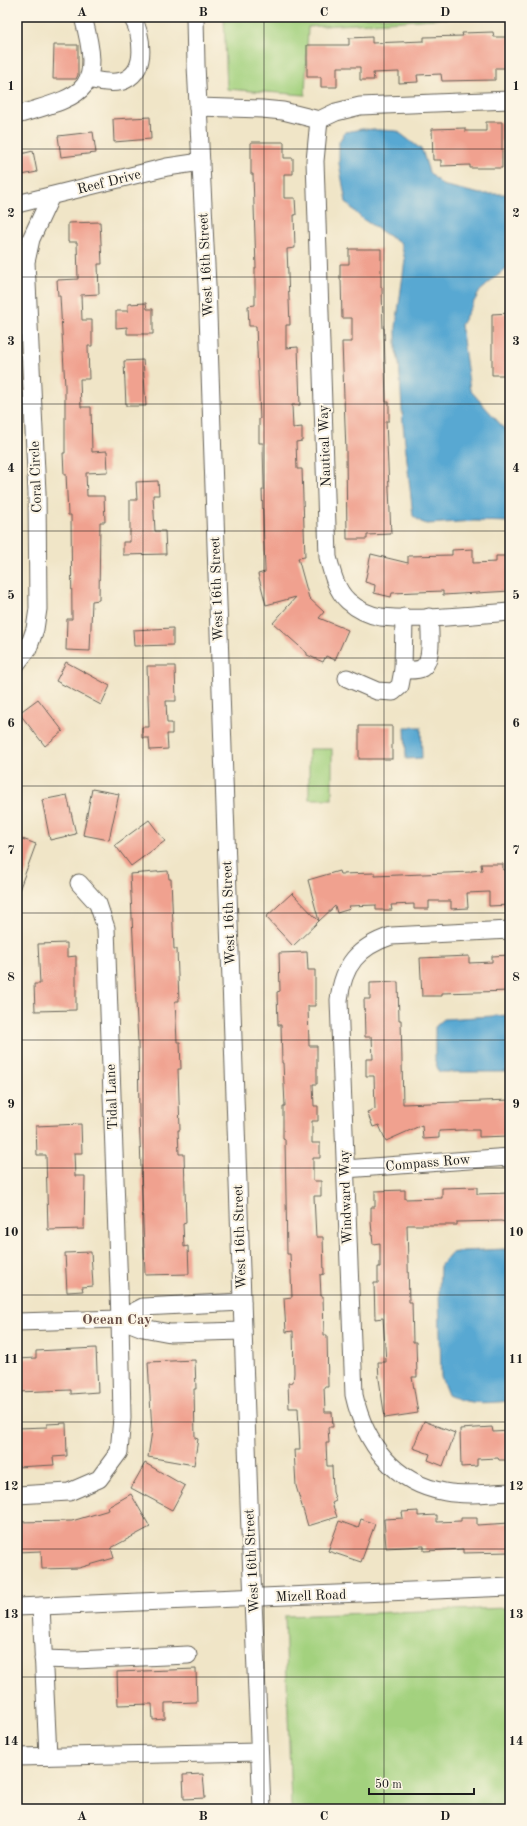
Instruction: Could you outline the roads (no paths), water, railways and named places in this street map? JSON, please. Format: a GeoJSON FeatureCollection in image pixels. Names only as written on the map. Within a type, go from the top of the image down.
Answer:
{"type":"FeatureCollection","features":[{"type":"Feature","properties":{"kind":"street"},"geometry":{"type":"LineString","coordinates":[[17,115],[75,96],[86,85],[91,71],[91,53],[83,17]]}},
{"type":"Feature","properties":{"kind":"street"},"geometry":{"type":"LineString","coordinates":[[88,79],[101,82],[125,80],[136,70],[140,58],[140,43],[138,29],[132,17]]}},
{"type":"Feature","properties":{"kind":"street","name":"West 16th Street"},"geometry":{"type":"LineString","coordinates":[[195,17],[207,301],[243,1331],[262,1809]]}},
{"type":"Feature","properties":{"kind":"street"},"geometry":{"type":"LineString","coordinates":[[198,107],[283,111],[319,120],[336,112],[360,106],[510,100]]}},
{"type":"Feature","properties":{"kind":"street","name":"Nautical Way"},"geometry":{"type":"LineString","coordinates":[[319,120],[316,169],[328,558],[335,584],[348,601],[363,611],[380,617],[429,617],[510,612]]}},
{"type":"Feature","properties":{"kind":"street","name":"Reef Drive"},"geometry":{"type":"LineString","coordinates":[[17,204],[166,167],[201,162]]}},
{"type":"Feature","properties":{"kind":"street","name":"Coral Circle"},"geometry":{"type":"LineString","coordinates":[[17,663],[28,649],[35,630],[38,609],[37,493],[21,256],[31,239],[51,196]]}},
{"type":"Feature","properties":{"kind":"street"},"geometry":{"type":"LineString","coordinates":[[347,678],[377,691],[393,692],[400,686],[403,670],[404,617]]}},
{"type":"Feature","properties":{"kind":"street"},"geometry":{"type":"LineString","coordinates":[[403,670],[421,668],[426,664],[429,650],[429,617]]}},
{"type":"Feature","properties":{"kind":"street","name":"Tidal Lane"},"geometry":{"type":"LineString","coordinates":[[17,1495],[69,1492],[99,1479],[119,1452],[122,1418],[120,1319],[106,928],[98,904],[79,884]]}},
{"type":"Feature","properties":{"kind":"street","name":"Windward Way"},"geometry":{"type":"LineString","coordinates":[[510,930],[391,936],[375,941],[363,949],[353,959],[346,970],[340,984],[339,1000],[354,1396],[359,1415],[367,1436],[379,1453],[394,1468],[409,1478],[427,1487],[445,1492],[464,1494],[510,1492]]}},
{"type":"Feature","properties":{"kind":"street","name":"Compass Row"},"geometry":{"type":"LineString","coordinates":[[345,1169],[510,1157]]}},
{"type":"Feature","properties":{"kind":"street"},"geometry":{"type":"LineString","coordinates":[[120,1319],[143,1308],[242,1302]]}},
{"type":"Feature","properties":{"kind":"street"},"geometry":{"type":"LineString","coordinates":[[154,1307],[155,1330]]}},
{"type":"Feature","properties":{"kind":"street"},"geometry":{"type":"LineString","coordinates":[[17,1322],[120,1319],[143,1328],[170,1333],[243,1331]]}},
{"type":"Feature","properties":{"kind":"street","name":"Mizell Road"},"geometry":{"type":"LineString","coordinates":[[17,1607],[510,1587]]}},
{"type":"Feature","properties":{"kind":"street"},"geometry":{"type":"LineString","coordinates":[[41,1606],[48,1756]]}},
{"type":"Feature","properties":{"kind":"street"},"geometry":{"type":"LineString","coordinates":[[43,1659],[75,1660],[188,1655]]}},
{"type":"Feature","properties":{"kind":"street"},"geometry":{"type":"LineString","coordinates":[[17,1757],[259,1752]]}},
{"type":"Feature","properties":{"kind":"water"},"geometry":{"type":"Polygon","coordinates":[[[362,129],[397,131],[422,150],[429,172],[442,185],[480,194],[510,194],[510,265],[480,291],[461,325],[470,390],[510,435],[510,522],[474,521],[427,524],[421,522],[413,516],[403,424],[399,362],[396,351],[396,327],[405,260],[401,244],[361,218],[346,202],[339,163],[339,142],[345,132],[362,129]]]}},
{"type":"Feature","properties":{"kind":"water"},"geometry":{"type":"Polygon","coordinates":[[[405,727],[421,727],[422,758],[406,759],[405,727]]]}},
{"type":"Feature","properties":{"kind":"water"},"geometry":{"type":"Polygon","coordinates":[[[510,1015],[510,1072],[439,1072],[435,1061],[435,1027],[444,1019],[510,1015]]]}},
{"type":"Feature","properties":{"kind":"water"},"geometry":{"type":"Polygon","coordinates":[[[505,1249],[510,1251],[510,1401],[471,1402],[456,1398],[448,1395],[441,1377],[439,1292],[440,1266],[451,1253],[505,1249]]]}},
{"type":"Feature","properties":{"kind":"district","name":"Ocean Cay"},"geometry":{"type":"Point","coordinates":[117,1320]}}]}
